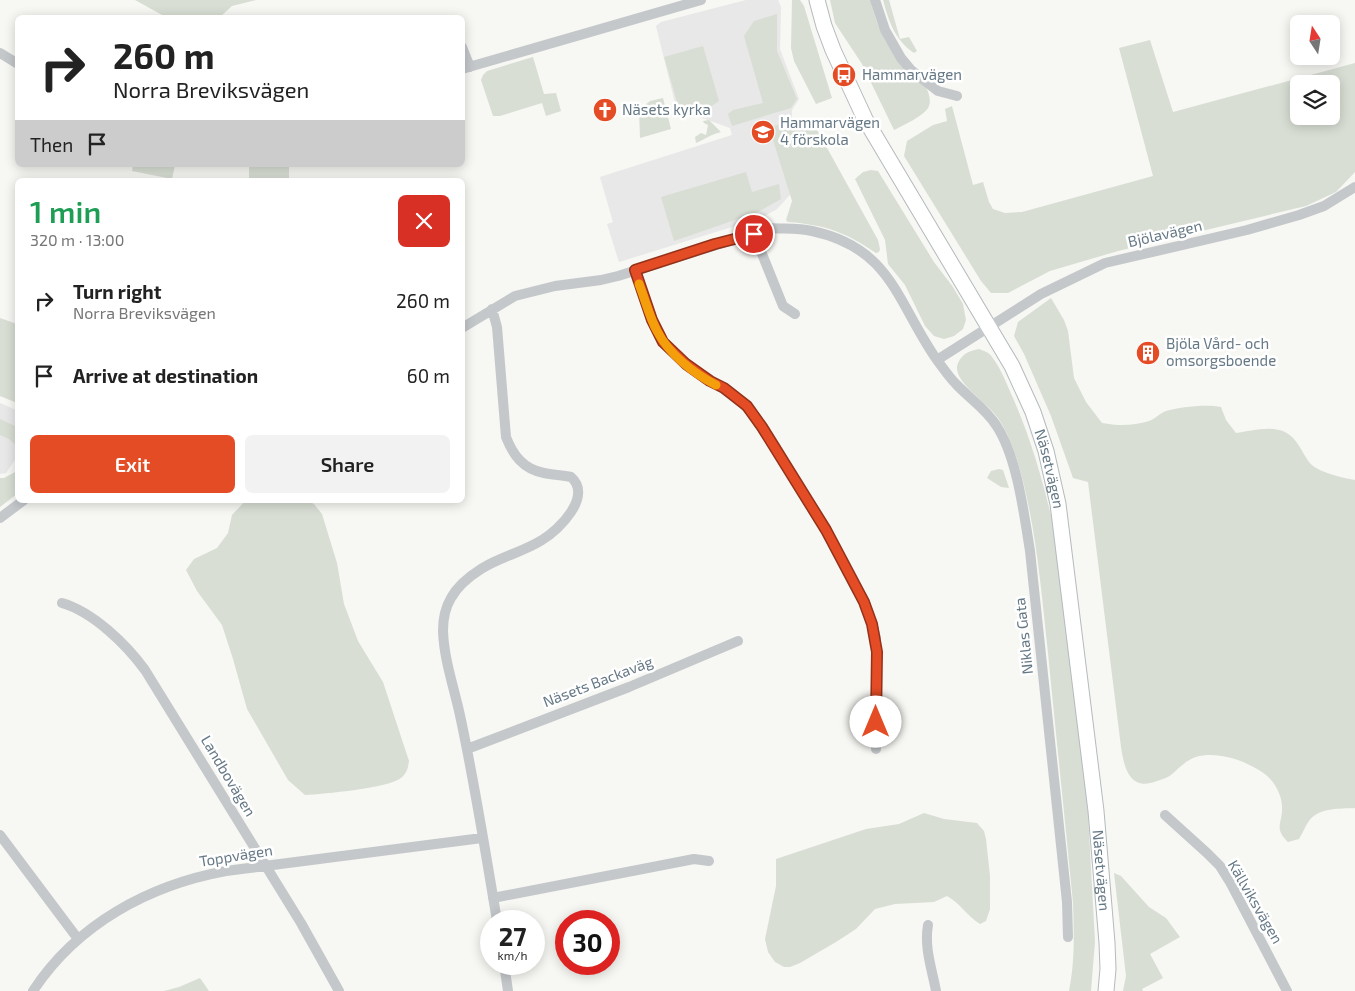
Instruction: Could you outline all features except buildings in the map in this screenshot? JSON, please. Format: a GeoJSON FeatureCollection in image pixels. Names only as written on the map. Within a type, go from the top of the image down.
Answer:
{"type":"FeatureCollection","features":[{"type":"Feature","properties":{"kind":"street"},"geometry":{"type":"LineString","coordinates":[[466,68],[701,0]]}},
{"type":"Feature","properties":{"kind":"street","name":"Näsetvägen"},"geometry":{"type":"LineString","coordinates":[[817,0],[833,50],[865,119],[1012,366],[1033,412],[1046,451],[1058,504],[1096,811],[1107,942],[1108,969],[1106,991]]}},
{"type":"Feature","properties":{"kind":"street"},"geometry":{"type":"LineString","coordinates":[[875,0],[885,30],[900,58],[911,70],[938,91],[957,96]]}},
{"type":"Feature","properties":{"kind":"street"},"geometry":{"type":"LineString","coordinates":[[0,53],[15,62]]}},
{"type":"Feature","properties":{"kind":"street","name":"Bjölavägen"},"geometry":{"type":"LineString","coordinates":[[937,360],[1041,294],[1105,263],[1299,216],[1324,206],[1355,187]]}},
{"type":"Feature","properties":{"kind":"street","name":"Niklas Gata"},"geometry":{"type":"LineString","coordinates":[[465,326],[514,296],[531,291],[601,280],[770,228],[810,231],[837,239],[876,262],[900,295],[913,324],[937,360],[956,384],[998,427],[1010,455],[1022,503],[1031,560],[1068,902],[1068,937]]}},
{"type":"Feature","properties":{"kind":"street"},"geometry":{"type":"LineString","coordinates":[[754,234],[783,306],[794,314]]}},
{"type":"Feature","properties":{"kind":"street"},"geometry":{"type":"LineString","coordinates":[[635,270],[652,320],[663,342],[686,364],[736,397],[754,415],[826,530],[864,602],[876,638],[876,749]]}},
{"type":"Feature","properties":{"kind":"street"},"geometry":{"type":"LineString","coordinates":[[492,309],[497,326],[506,437],[512,450],[523,464],[542,473],[571,477],[577,485],[578,497],[571,512],[549,535],[538,543],[481,570],[459,587],[446,607],[444,644],[467,749],[495,910]]}},
{"type":"Feature","properties":{"kind":"street"},"geometry":{"type":"LineString","coordinates":[[0,518],[20,503]]}},
{"type":"Feature","properties":{"kind":"street","name":"Landbovägen"},"geometry":{"type":"LineString","coordinates":[[62,603],[71,605],[96,622],[136,658],[167,704],[302,924],[339,991]]}},
{"type":"Feature","properties":{"kind":"street","name":"Näsets Backaväg"},"geometry":{"type":"LineString","coordinates":[[467,749],[629,687],[738,641]]}},
{"type":"Feature","properties":{"kind":"street","name":"Källviksvägen"},"geometry":{"type":"LineString","coordinates":[[1165,815],[1220,866],[1287,991]]}},
{"type":"Feature","properties":{"kind":"street"},"geometry":{"type":"LineString","coordinates":[[0,835],[78,938]]}},
{"type":"Feature","properties":{"kind":"street","name":"Toppvägen"},"geometry":{"type":"LineString","coordinates":[[33,991],[45,974],[78,938],[114,913],[142,897],[166,887],[204,875],[482,838]]}},
{"type":"Feature","properties":{"kind":"street"},"geometry":{"type":"LineString","coordinates":[[493,898],[694,859],[709,861]]}},
{"type":"Feature","properties":{"kind":"street"},"geometry":{"type":"LineString","coordinates":[[928,925],[926,936],[936,991]]}},
{"type":"Feature","properties":{"kind":"street"},"geometry":{"type":"LineString","coordinates":[[506,975],[508,991]]}},
{"type":"Feature","properties":{"kind":"shaded area"},"geometry":{"type":"Polygon","coordinates":[[[135,0],[256,0],[232,6],[222,15],[162,15],[135,0]]]}},
{"type":"Feature","properties":{"kind":"shaded area","name":"Hammarvägen 4 förskola"},"geometry":{"type":"Polygon","coordinates":[[[746,0],[778,0],[781,7],[780,49],[799,99],[792,110],[792,118],[805,173],[800,184],[777,209],[761,218],[619,262],[607,224],[613,222],[600,177],[732,135],[730,128],[683,111],[675,103],[656,26],[661,22],[746,0]]]}},
{"type":"Feature","properties":{"kind":"shaded area"},"geometry":{"type":"Polygon","coordinates":[[[792,0],[800,0],[804,6],[832,98],[816,104],[794,61],[791,48],[792,0]]]}},
{"type":"Feature","properties":{"kind":"shaded area"},"geometry":{"type":"Polygon","coordinates":[[[830,0],[870,0],[885,40],[914,71],[927,89],[930,98],[929,106],[923,113],[894,130],[862,64],[835,23],[830,0]]]}},
{"type":"Feature","properties":{"kind":"shaded area"},"geometry":{"type":"Polygon","coordinates":[[[883,0],[889,0],[900,39],[909,37],[917,51],[914,53],[907,48],[897,36],[883,0]]]}},
{"type":"Feature","properties":{"kind":"shaded area"},"geometry":{"type":"Polygon","coordinates":[[[777,14],[777,51],[797,99],[791,108],[732,126],[728,114],[733,110],[763,103],[744,36],[754,21],[777,14]]]}},
{"type":"Feature","properties":{"kind":"shaded area"},"geometry":{"type":"Polygon","coordinates":[[[1150,40],[1173,112],[1290,80],[1290,125],[1340,125],[1340,75],[1310,75],[1355,63],[1355,172],[1336,192],[1306,206],[1118,251],[1050,271],[1008,293],[991,293],[981,281],[904,156],[907,141],[933,125],[947,121],[945,109],[952,106],[973,185],[983,182],[993,209],[1005,213],[1022,212],[1153,176],[1119,48],[1150,40]]]}},
{"type":"Feature","properties":{"kind":"shaded area"},"geometry":{"type":"Polygon","coordinates":[[[703,46],[719,101],[700,114],[685,109],[677,102],[664,57],[703,46]]]}},
{"type":"Feature","properties":{"kind":"shaded area"},"geometry":{"type":"Polygon","coordinates":[[[533,57],[544,94],[556,93],[561,111],[546,116],[542,103],[500,116],[493,116],[481,80],[483,75],[487,71],[533,57]]]}},
{"type":"Feature","properties":{"kind":"shaded area"},"geometry":{"type":"Polygon","coordinates":[[[663,98],[671,129],[640,138],[639,110],[650,101],[663,98]]]}},
{"type":"Feature","properties":{"kind":"shaded area"},"geometry":{"type":"Polygon","coordinates":[[[807,118],[811,119],[878,240],[879,252],[876,253],[855,240],[835,231],[813,225],[788,222],[786,220],[792,201],[769,127],[807,118]]]}},
{"type":"Feature","properties":{"kind":"shaded area"},"geometry":{"type":"Polygon","coordinates":[[[709,120],[721,132],[696,143],[695,137],[701,133],[706,135],[708,125],[703,121],[709,120]]]}},
{"type":"Feature","properties":{"kind":"shaded area"},"geometry":{"type":"Polygon","coordinates":[[[133,167],[175,167],[172,178],[132,171],[133,167]]]}},
{"type":"Feature","properties":{"kind":"shaded area"},"geometry":{"type":"Polygon","coordinates":[[[249,167],[289,167],[289,178],[249,178],[249,167]]]}},
{"type":"Feature","properties":{"kind":"shaded area"},"geometry":{"type":"Polygon","coordinates":[[[878,171],[934,262],[963,304],[966,320],[963,329],[954,336],[944,339],[934,336],[925,326],[905,285],[888,264],[885,240],[855,179],[863,172],[878,171]]]}},
{"type":"Feature","properties":{"kind":"shaded area"},"geometry":{"type":"Polygon","coordinates":[[[746,172],[752,192],[779,184],[781,199],[758,212],[674,241],[661,197],[746,172]]]}},
{"type":"Feature","properties":{"kind":"shaded area"},"geometry":{"type":"Polygon","coordinates":[[[1051,298],[1068,331],[1074,378],[1086,402],[1102,423],[1131,425],[1149,421],[1164,412],[1186,407],[1221,407],[1226,420],[1236,433],[1267,429],[1285,432],[1296,442],[1312,466],[1330,474],[1355,480],[1355,808],[1318,813],[1309,821],[1299,839],[1288,842],[1281,833],[1282,802],[1279,792],[1273,783],[1262,772],[1239,760],[1213,755],[1192,758],[1169,776],[1148,784],[1135,781],[1127,770],[1121,747],[1088,482],[1073,478],[1051,416],[1024,354],[1014,336],[1018,322],[1051,298]]]}},
{"type":"Feature","properties":{"kind":"shaded area"},"geometry":{"type":"Polygon","coordinates":[[[0,318],[15,323],[15,402],[0,396],[0,318]]]}},
{"type":"Feature","properties":{"kind":"shaded area"},"geometry":{"type":"Polygon","coordinates":[[[979,349],[989,354],[995,361],[1013,398],[1036,460],[1053,524],[1087,795],[1095,942],[1091,991],[1069,991],[1074,936],[1073,903],[1043,605],[1029,509],[1018,463],[1004,428],[993,412],[959,377],[957,370],[958,363],[964,355],[979,349]]]}},
{"type":"Feature","properties":{"kind":"shaded area"},"geometry":{"type":"Polygon","coordinates":[[[0,403],[15,410],[15,460],[6,473],[0,474],[0,403]]]}},
{"type":"Feature","properties":{"kind":"shaded area"},"geometry":{"type":"Polygon","coordinates":[[[0,419],[15,426],[15,444],[9,439],[0,435],[0,419]]]}},
{"type":"Feature","properties":{"kind":"shaded area"},"geometry":{"type":"Polygon","coordinates":[[[1003,470],[1009,488],[1001,487],[987,478],[991,471],[1003,470]]]}},
{"type":"Feature","properties":{"kind":"shaded area"},"geometry":{"type":"Polygon","coordinates":[[[15,472],[15,496],[0,507],[0,478],[15,472]]]}},
{"type":"Feature","properties":{"kind":"shaded area"},"geometry":{"type":"Polygon","coordinates":[[[243,503],[312,503],[322,514],[337,563],[344,604],[358,641],[383,682],[409,761],[407,770],[401,778],[394,782],[370,788],[305,795],[288,780],[247,709],[222,625],[197,591],[186,570],[194,559],[217,548],[228,533],[232,515],[243,503]]]}},
{"type":"Feature","properties":{"kind":"shaded area"},"geometry":{"type":"Polygon","coordinates":[[[924,813],[944,819],[977,823],[984,831],[990,876],[990,909],[986,921],[980,924],[947,896],[934,902],[895,904],[875,909],[856,929],[800,963],[784,967],[775,962],[768,952],[765,939],[776,886],[776,859],[866,829],[899,824],[924,813]]]}},
{"type":"Feature","properties":{"kind":"shaded area"},"geometry":{"type":"Polygon","coordinates":[[[1114,873],[1121,876],[1149,907],[1166,918],[1180,937],[1150,954],[1163,978],[1142,989],[1143,991],[1123,991],[1126,976],[1114,873]]]}},
{"type":"Feature","properties":{"kind":"shaded area"},"geometry":{"type":"Polygon","coordinates":[[[200,978],[209,991],[164,991],[179,987],[200,978]]]}},
{"type":"Feature","properties":{"kind":"slow traffic"},"geometry":{"type":"LineString","coordinates":[[639,284],[652,320],[663,342],[686,364],[716,385]]}},
{"type":"Feature","properties":{"kind":"place","name":"Hammarvägen"},"geometry":{"type":"Point","coordinates":[844,75]}},
{"type":"Feature","properties":{"kind":"place","name":"Näsets kyrka"},"geometry":{"type":"Point","coordinates":[605,110]}},
{"type":"Feature","properties":{"kind":"place","name":"Hammarvägen 4 förskola"},"geometry":{"type":"Point","coordinates":[763,132]}},
{"type":"Feature","properties":{"kind":"place","name":"Bjöla Vård- och omsorgsboende"},"geometry":{"type":"Point","coordinates":[1148,353]}},
{"type":"Feature","properties":{"kind":"route"},"geometry":{"type":"LineString","coordinates":[[754,234],[715,244],[635,270],[652,320],[663,342],[686,364],[710,381],[724,388],[747,406],[826,530],[864,602],[876,638],[876,722]]}}]}
